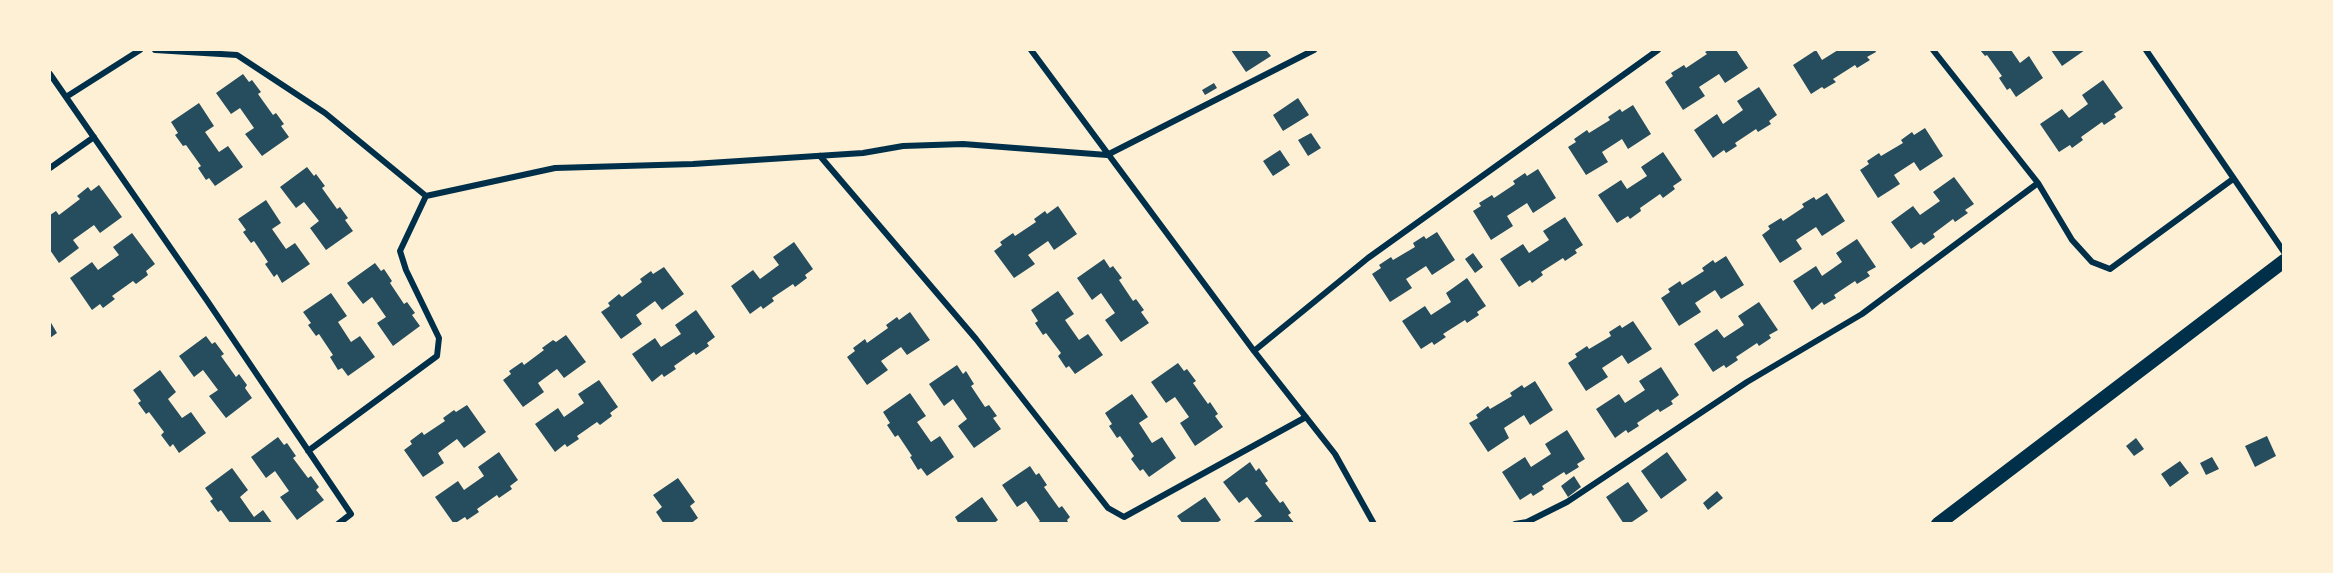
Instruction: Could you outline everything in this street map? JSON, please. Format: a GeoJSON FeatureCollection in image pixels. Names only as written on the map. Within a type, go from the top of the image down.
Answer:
{"type":"FeatureCollection","features":[{"type":"Feature","properties":{"kind":"highway"},"geometry":{"type":"LineString","coordinates":[[1938,524],[2283,261]]}},
{"type":"Feature","properties":{"kind":"street"},"geometry":{"type":"LineString","coordinates":[[66,97],[140,50]]}},
{"type":"Feature","properties":{"kind":"street"},"geometry":{"type":"LineString","coordinates":[[155,50],[237,55],[325,113],[426,196]]}},
{"type":"Feature","properties":{"kind":"street"},"geometry":{"type":"LineString","coordinates":[[1030,50],[1254,351],[1335,454],[1374,524]]}},
{"type":"Feature","properties":{"kind":"street"},"geometry":{"type":"LineString","coordinates":[[426,196],[555,168],[693,164],[820,156],[863,153],[903,146],[963,144],[1107,155],[1314,50]]}},
{"type":"Feature","properties":{"kind":"street"},"geometry":{"type":"LineString","coordinates":[[1254,351],[1368,258],[1658,50]]}},
{"type":"Feature","properties":{"kind":"street"},"geometry":{"type":"LineString","coordinates":[[1933,50],[2038,183],[2072,240],[2091,262],[2110,269],[2234,179]]}},
{"type":"Feature","properties":{"kind":"street"},"geometry":{"type":"LineString","coordinates":[[2146,50],[2283,252]]}},
{"type":"Feature","properties":{"kind":"street"},"geometry":{"type":"LineString","coordinates":[[50,74],[351,514],[338,524]]}},
{"type":"Feature","properties":{"kind":"street"},"geometry":{"type":"LineString","coordinates":[[50,168],[94,137]]}},
{"type":"Feature","properties":{"kind":"street"},"geometry":{"type":"LineString","coordinates":[[820,156],[976,339],[1108,508],[1124,517],[1306,417]]}},
{"type":"Feature","properties":{"kind":"street"},"geometry":{"type":"LineString","coordinates":[[1515,524],[1527,522],[1567,502],[1748,382],[1862,314],[2038,183]]}},
{"type":"Feature","properties":{"kind":"street"},"geometry":{"type":"LineString","coordinates":[[308,451],[437,356],[439,338],[406,270],[400,251],[426,196]]}},
{"type":"Feature","properties":{"kind":"building"},"geometry":{"type":"Polygon","coordinates":[[[1231,50],[1266,50],[1271,56],[1246,72],[1231,50]]]}},
{"type":"Feature","properties":{"kind":"building"},"geometry":{"type":"Polygon","coordinates":[[[1736,50],[1748,68],[1725,83],[1719,74],[1699,87],[1705,96],[1683,110],[1665,82],[1673,76],[1671,73],[1684,65],[1686,68],[1707,54],[1705,52],[1736,50]]]}},
{"type":"Feature","properties":{"kind":"building"},"geometry":{"type":"Polygon","coordinates":[[[1816,50],[1822,60],[1838,50],[1875,50],[1876,52],[1867,57],[1870,60],[1857,68],[1855,65],[1833,79],[1836,82],[1811,94],[1793,65],[1816,50]]]}},
{"type":"Feature","properties":{"kind":"building"},"geometry":{"type":"Polygon","coordinates":[[[1980,50],[2011,50],[2020,63],[2029,56],[2043,78],[2016,97],[2010,88],[2007,90],[1999,78],[2002,76],[1987,55],[1985,56],[1980,50]]]}},
{"type":"Feature","properties":{"kind":"building"},"geometry":{"type":"Polygon","coordinates":[[[2051,50],[2085,50],[2062,66],[2051,50]]]}},
{"type":"Feature","properties":{"kind":"building"},"geometry":{"type":"Polygon","coordinates":[[[243,74],[249,82],[252,80],[261,92],[258,94],[273,115],[276,113],[284,124],[281,126],[289,137],[262,156],[245,134],[254,128],[240,108],[231,114],[216,93],[243,74]]]}},
{"type":"Feature","properties":{"kind":"building"},"geometry":{"type":"Polygon","coordinates":[[[2103,80],[2123,108],[2114,114],[2116,117],[2104,125],[2102,122],[2081,137],[2083,140],[2072,148],[2070,145],[2059,152],[2040,124],[2062,109],[2069,118],[2088,104],[2082,95],[2103,80]]]}},
{"type":"Feature","properties":{"kind":"building"},"geometry":{"type":"Polygon","coordinates":[[[1214,83],[1217,88],[1205,95],[1202,90],[1214,83]]]}},
{"type":"Feature","properties":{"kind":"building"},"geometry":{"type":"Polygon","coordinates":[[[1759,87],[1777,115],[1769,121],[1771,124],[1758,132],[1756,129],[1735,143],[1737,146],[1726,153],[1724,150],[1713,158],[1694,130],[1717,114],[1723,124],[1743,110],[1737,101],[1759,87]]]}},
{"type":"Feature","properties":{"kind":"building"},"geometry":{"type":"Polygon","coordinates":[[[1298,98],[1309,115],[1283,131],[1273,115],[1298,98]]]}},
{"type":"Feature","properties":{"kind":"building"},"geometry":{"type":"Polygon","coordinates":[[[199,103],[214,126],[205,132],[219,152],[228,146],[243,167],[215,186],[209,178],[206,180],[198,168],[201,166],[186,145],[183,146],[175,135],[178,133],[171,122],[199,103]]]}},
{"type":"Feature","properties":{"kind":"building"},"geometry":{"type":"Polygon","coordinates":[[[1633,105],[1651,134],[1628,149],[1622,139],[1602,152],[1608,162],[1586,175],[1568,147],[1576,142],[1574,139],[1587,130],[1589,133],[1610,120],[1608,117],[1620,109],[1622,112],[1633,105]]]}},
{"type":"Feature","properties":{"kind":"building"},"geometry":{"type":"Polygon","coordinates":[[[1925,128],[1943,156],[1920,171],[1914,162],[1894,175],[1900,184],[1878,198],[1860,170],[1869,164],[1867,161],[1879,153],[1881,156],[1903,143],[1901,140],[1912,132],[1914,135],[1925,128]]]}},
{"type":"Feature","properties":{"kind":"building"},"geometry":{"type":"Polygon","coordinates":[[[1311,133],[1321,148],[1308,156],[1298,140],[1311,133]]]}},
{"type":"Feature","properties":{"kind":"building"},"geometry":{"type":"Polygon","coordinates":[[[1280,150],[1290,165],[1273,176],[1263,161],[1280,150]]]}},
{"type":"Feature","properties":{"kind":"building"},"geometry":{"type":"Polygon","coordinates":[[[1663,152],[1682,180],[1673,186],[1675,189],[1663,198],[1660,194],[1640,208],[1641,211],[1630,219],[1628,216],[1617,223],[1598,195],[1621,180],[1627,189],[1647,176],[1641,167],[1663,152]]]}},
{"type":"Feature","properties":{"kind":"building"},"geometry":{"type":"Polygon","coordinates":[[[307,167],[325,186],[322,188],[337,209],[340,207],[348,218],[345,220],[353,231],[326,250],[310,228],[319,221],[304,202],[296,208],[280,187],[307,167]]]}},
{"type":"Feature","properties":{"kind":"building"},"geometry":{"type":"Polygon","coordinates":[[[1538,169],[1556,198],[1533,213],[1527,203],[1507,216],[1513,226],[1491,240],[1473,211],[1481,206],[1479,203],[1492,195],[1494,198],[1515,184],[1513,181],[1525,173],[1527,176],[1538,169]]]}},
{"type":"Feature","properties":{"kind":"building"},"geometry":{"type":"Polygon","coordinates":[[[1954,177],[1974,204],[1965,210],[1968,213],[1955,222],[1953,219],[1933,234],[1935,237],[1924,245],[1921,242],[1911,249],[1891,222],[1913,206],[1920,215],[1940,201],[1933,192],[1954,177]]]}},
{"type":"Feature","properties":{"kind":"building"},"geometry":{"type":"Polygon","coordinates":[[[99,185],[122,217],[100,233],[94,225],[73,240],[79,248],[59,263],[50,250],[50,215],[56,211],[59,215],[80,199],[77,196],[88,187],[91,191],[99,185]]]}},
{"type":"Feature","properties":{"kind":"building"},"geometry":{"type":"Polygon","coordinates":[[[1827,193],[1845,221],[1822,236],[1816,227],[1796,240],[1802,249],[1780,263],[1762,235],[1770,229],[1768,226],[1781,218],[1783,221],[1804,207],[1802,204],[1814,197],[1816,200],[1827,193]]]}},
{"type":"Feature","properties":{"kind":"building"},"geometry":{"type":"Polygon","coordinates":[[[266,200],[281,223],[272,229],[286,249],[295,243],[310,264],[282,283],[277,274],[274,277],[265,264],[268,262],[254,241],[251,243],[243,232],[246,230],[238,219],[266,200]]]}},
{"type":"Feature","properties":{"kind":"building"},"geometry":{"type":"Polygon","coordinates":[[[1058,206],[1077,234],[1054,250],[1048,241],[1028,255],[1035,264],[1014,278],[994,251],[1002,245],[1000,242],[1013,233],[1015,236],[1036,222],[1034,219],[1045,211],[1047,214],[1058,206]]]}},
{"type":"Feature","properties":{"kind":"building"},"geometry":{"type":"Polygon","coordinates":[[[1565,217],[1583,245],[1575,250],[1577,253],[1565,261],[1563,258],[1541,272],[1543,275],[1532,283],[1530,280],[1519,287],[1500,259],[1523,244],[1529,253],[1549,240],[1543,231],[1565,217]]]}},
{"type":"Feature","properties":{"kind":"building"},"geometry":{"type":"Polygon","coordinates":[[[1437,232],[1455,260],[1432,275],[1426,266],[1406,279],[1412,288],[1390,302],[1372,274],[1381,268],[1379,265],[1391,257],[1393,260],[1415,247],[1413,243],[1424,236],[1426,239],[1437,232]]]}},
{"type":"Feature","properties":{"kind":"building"},"geometry":{"type":"Polygon","coordinates":[[[132,233],[155,264],[146,271],[148,275],[136,284],[133,281],[112,296],[115,299],[103,308],[100,304],[92,310],[70,278],[92,262],[98,270],[119,255],[113,247],[132,233]]]}},
{"type":"Feature","properties":{"kind":"building"},"geometry":{"type":"Polygon","coordinates":[[[1857,239],[1876,267],[1867,272],[1870,276],[1857,284],[1855,281],[1834,295],[1836,298],[1824,305],[1822,302],[1812,310],[1793,281],[1816,266],[1822,276],[1842,262],[1836,253],[1857,239]]]}},
{"type":"Feature","properties":{"kind":"building"},"geometry":{"type":"Polygon","coordinates":[[[794,242],[813,269],[805,275],[807,278],[795,287],[793,284],[772,298],[774,301],[763,309],[761,306],[750,314],[731,286],[753,270],[760,279],[779,265],[773,257],[794,242]]]}},
{"type":"Feature","properties":{"kind":"building"},"geometry":{"type":"Polygon","coordinates":[[[1473,253],[1483,267],[1475,273],[1465,259],[1473,253]]]}},
{"type":"Feature","properties":{"kind":"building"},"geometry":{"type":"Polygon","coordinates":[[[1726,256],[1744,285],[1721,299],[1715,290],[1695,303],[1701,312],[1679,326],[1661,298],[1670,292],[1668,289],[1680,281],[1682,285],[1704,271],[1702,268],[1713,260],[1715,263],[1726,256]]]}},
{"type":"Feature","properties":{"kind":"building"},"geometry":{"type":"Polygon","coordinates":[[[1104,259],[1110,268],[1113,266],[1122,278],[1119,280],[1133,301],[1136,299],[1144,310],[1141,312],[1149,323],[1121,342],[1105,320],[1115,313],[1101,293],[1092,300],[1077,278],[1104,259]]]}},
{"type":"Feature","properties":{"kind":"building"},"geometry":{"type":"Polygon","coordinates":[[[375,263],[381,271],[384,269],[404,304],[407,302],[415,313],[412,315],[420,326],[393,346],[377,323],[386,317],[372,297],[363,304],[347,283],[375,263]]]}},
{"type":"Feature","properties":{"kind":"building"},"geometry":{"type":"Polygon","coordinates":[[[664,267],[684,294],[662,310],[655,301],[636,315],[642,324],[621,339],[601,312],[610,306],[608,303],[619,294],[622,297],[642,282],[640,279],[651,271],[653,274],[664,267]]]}},
{"type":"Feature","properties":{"kind":"building"},"geometry":{"type":"Polygon","coordinates":[[[1467,278],[1486,306],[1477,312],[1479,315],[1467,323],[1465,320],[1443,334],[1446,337],[1434,345],[1432,342],[1421,349],[1402,321],[1425,306],[1431,315],[1451,302],[1446,293],[1467,278]]]}},
{"type":"Feature","properties":{"kind":"building"},"geometry":{"type":"Polygon","coordinates":[[[1058,291],[1074,314],[1065,320],[1079,340],[1088,334],[1103,355],[1075,374],[1069,366],[1066,368],[1058,356],[1061,353],[1046,333],[1043,335],[1035,323],[1038,321],[1031,310],[1058,291]]]}},
{"type":"Feature","properties":{"kind":"building"},"geometry":{"type":"Polygon","coordinates":[[[331,293],[347,316],[338,322],[351,342],[360,336],[375,357],[348,376],[342,368],[338,370],[330,357],[333,355],[319,334],[316,336],[308,325],[311,323],[303,312],[331,293]]]}},
{"type":"Feature","properties":{"kind":"building"},"geometry":{"type":"Polygon","coordinates":[[[1759,302],[1778,330],[1769,335],[1771,338],[1759,346],[1757,343],[1736,357],[1738,360],[1726,368],[1724,365],[1713,372],[1694,344],[1717,329],[1724,338],[1744,325],[1738,316],[1759,302]]]}},
{"type":"Feature","properties":{"kind":"building"},"geometry":{"type":"Polygon","coordinates":[[[696,310],[715,337],[707,343],[709,346],[696,355],[694,352],[674,366],[676,369],[664,377],[662,374],[652,382],[632,354],[655,338],[661,347],[681,334],[675,325],[696,310]]]}},
{"type":"Feature","properties":{"kind":"building"},"geometry":{"type":"Polygon","coordinates":[[[910,312],[930,340],[907,355],[901,347],[881,361],[888,370],[867,385],[847,357],[855,351],[853,348],[865,339],[867,343],[888,328],[886,325],[897,317],[899,320],[910,312]]]}},
{"type":"Feature","properties":{"kind":"building"},"geometry":{"type":"Polygon","coordinates":[[[50,321],[57,333],[50,338],[50,321]]]}},
{"type":"Feature","properties":{"kind":"building"},"geometry":{"type":"Polygon","coordinates":[[[1633,321],[1652,349],[1628,364],[1622,355],[1602,368],[1608,377],[1586,391],[1568,363],[1577,357],[1575,354],[1587,346],[1589,349],[1611,336],[1609,332],[1620,325],[1622,328],[1633,321]]]}},
{"type":"Feature","properties":{"kind":"building"},"geometry":{"type":"Polygon","coordinates":[[[566,335],[586,362],[564,378],[557,369],[538,383],[544,392],[523,407],[503,380],[511,374],[509,371],[522,362],[524,365],[553,340],[556,342],[566,335]]]}},
{"type":"Feature","properties":{"kind":"building"},"geometry":{"type":"Polygon","coordinates":[[[206,336],[212,344],[215,342],[224,354],[221,356],[236,377],[239,374],[252,398],[226,418],[209,396],[218,390],[203,370],[194,377],[179,356],[206,336]]]}},
{"type":"Feature","properties":{"kind":"building"},"geometry":{"type":"Polygon","coordinates":[[[1178,363],[1184,371],[1187,369],[1196,381],[1193,383],[1208,404],[1210,402],[1218,414],[1215,416],[1223,427],[1195,446],[1180,423],[1189,417],[1175,397],[1166,403],[1151,382],[1178,363]]]}},
{"type":"Feature","properties":{"kind":"building"},"geometry":{"type":"Polygon","coordinates":[[[957,365],[963,374],[966,371],[974,384],[971,386],[985,407],[989,405],[997,416],[993,418],[1001,429],[974,448],[958,426],[967,419],[953,399],[944,406],[929,384],[957,365]]]}},
{"type":"Feature","properties":{"kind":"building"},"geometry":{"type":"Polygon","coordinates":[[[1661,367],[1679,395],[1671,401],[1673,404],[1660,412],[1658,409],[1637,423],[1639,426],[1628,433],[1626,430],[1615,438],[1596,409],[1619,394],[1625,403],[1645,390],[1639,381],[1661,367]]]}},
{"type":"Feature","properties":{"kind":"building"},"geometry":{"type":"Polygon","coordinates":[[[160,370],[176,392],[168,399],[182,418],[191,412],[206,433],[179,453],[173,444],[170,447],[161,435],[164,432],[149,412],[146,414],[133,390],[160,370]]]}},
{"type":"Feature","properties":{"kind":"building"},"geometry":{"type":"Polygon","coordinates":[[[599,380],[618,407],[610,413],[612,416],[600,425],[597,422],[577,436],[579,439],[567,447],[565,444],[555,452],[535,424],[558,408],[564,417],[584,403],[578,394],[599,380]]]}},
{"type":"Feature","properties":{"kind":"building"},"geometry":{"type":"Polygon","coordinates":[[[1535,381],[1553,410],[1530,425],[1524,415],[1504,428],[1509,438],[1488,452],[1469,423],[1478,418],[1476,415],[1488,406],[1490,409],[1512,396],[1510,393],[1522,385],[1524,388],[1535,381]]]}},
{"type":"Feature","properties":{"kind":"building"},"geometry":{"type":"Polygon","coordinates":[[[910,393],[926,416],[917,422],[931,442],[940,436],[954,457],[927,476],[921,468],[918,470],[898,435],[895,437],[887,425],[890,423],[883,412],[910,393]]]}},
{"type":"Feature","properties":{"kind":"building"},"geometry":{"type":"Polygon","coordinates":[[[1132,394],[1148,417],[1139,423],[1152,443],[1162,437],[1176,458],[1149,477],[1143,469],[1140,471],[1131,459],[1134,456],[1120,436],[1117,438],[1109,426],[1112,424],[1105,413],[1132,394]]]}},
{"type":"Feature","properties":{"kind":"building"},"geometry":{"type":"Polygon","coordinates":[[[467,405],[486,432],[464,448],[457,439],[438,453],[444,463],[423,477],[404,450],[412,444],[410,441],[422,432],[424,435],[445,421],[443,418],[454,410],[456,412],[467,405]]]}},
{"type":"Feature","properties":{"kind":"building"},"geometry":{"type":"Polygon","coordinates":[[[1567,430],[1585,459],[1577,464],[1579,467],[1566,475],[1564,472],[1542,486],[1544,489],[1533,496],[1531,493],[1520,500],[1502,472],[1525,457],[1531,467],[1551,454],[1545,444],[1567,430]]]}},
{"type":"Feature","properties":{"kind":"building"},"geometry":{"type":"Polygon","coordinates":[[[2267,436],[2276,456],[2255,467],[2245,446],[2267,436]]]}},
{"type":"Feature","properties":{"kind":"building"},"geometry":{"type":"Polygon","coordinates":[[[278,437],[284,445],[287,443],[296,456],[293,458],[308,478],[311,476],[319,487],[316,490],[324,500],[297,520],[280,497],[289,491],[275,471],[266,478],[251,457],[278,437]]]}},
{"type":"Feature","properties":{"kind":"building"},"geometry":{"type":"Polygon","coordinates":[[[2136,438],[2144,449],[2134,456],[2126,446],[2136,438]]]}},
{"type":"Feature","properties":{"kind":"building"},"geometry":{"type":"Polygon","coordinates":[[[499,452],[518,480],[510,486],[512,489],[499,498],[497,495],[477,509],[479,512],[467,520],[465,517],[454,524],[435,497],[458,481],[464,490],[484,476],[478,467],[499,452]]]}},
{"type":"Feature","properties":{"kind":"building"},"geometry":{"type":"Polygon","coordinates":[[[1667,452],[1687,480],[1661,499],[1641,471],[1667,452]]]}},
{"type":"Feature","properties":{"kind":"building"},"geometry":{"type":"Polygon","coordinates":[[[2212,457],[2219,469],[2206,475],[2200,463],[2212,457]]]}},
{"type":"Feature","properties":{"kind":"building"},"geometry":{"type":"Polygon","coordinates":[[[2180,461],[2189,473],[2170,487],[2161,474],[2180,461]]]}},
{"type":"Feature","properties":{"kind":"building"},"geometry":{"type":"Polygon","coordinates":[[[1250,462],[1256,471],[1259,468],[1268,481],[1265,483],[1280,503],[1283,501],[1291,513],[1288,515],[1295,524],[1251,524],[1262,516],[1247,497],[1239,503],[1223,482],[1250,462]]]}},
{"type":"Feature","properties":{"kind":"building"},"geometry":{"type":"Polygon","coordinates":[[[1030,466],[1036,475],[1039,473],[1047,485],[1044,487],[1059,508],[1062,506],[1070,517],[1067,520],[1069,524],[1036,524],[1040,521],[1026,501],[1017,507],[1002,485],[1030,466]]]}},
{"type":"Feature","properties":{"kind":"building"},"geometry":{"type":"Polygon","coordinates":[[[232,468],[248,490],[240,497],[254,517],[263,510],[273,524],[231,524],[221,510],[218,512],[205,488],[232,468]]]}},
{"type":"Feature","properties":{"kind":"building"},"geometry":{"type":"Polygon","coordinates":[[[1574,476],[1581,487],[1568,497],[1561,486],[1574,476]]]}},
{"type":"Feature","properties":{"kind":"building"},"geometry":{"type":"Polygon","coordinates":[[[678,478],[695,502],[690,506],[698,518],[690,524],[664,524],[656,512],[662,507],[653,495],[678,478]]]}},
{"type":"Feature","properties":{"kind":"building"},"geometry":{"type":"Polygon","coordinates":[[[1628,482],[1648,511],[1629,524],[1624,524],[1606,497],[1628,482]]]}},
{"type":"Feature","properties":{"kind":"building"},"geometry":{"type":"Polygon","coordinates":[[[1717,491],[1723,498],[1708,510],[1703,503],[1717,491]]]}},
{"type":"Feature","properties":{"kind":"building"},"geometry":{"type":"Polygon","coordinates":[[[982,497],[998,520],[993,524],[959,524],[955,517],[982,497]]]}},
{"type":"Feature","properties":{"kind":"building"},"geometry":{"type":"Polygon","coordinates":[[[1205,497],[1221,520],[1215,524],[1183,524],[1177,516],[1205,497]]]}}]}
